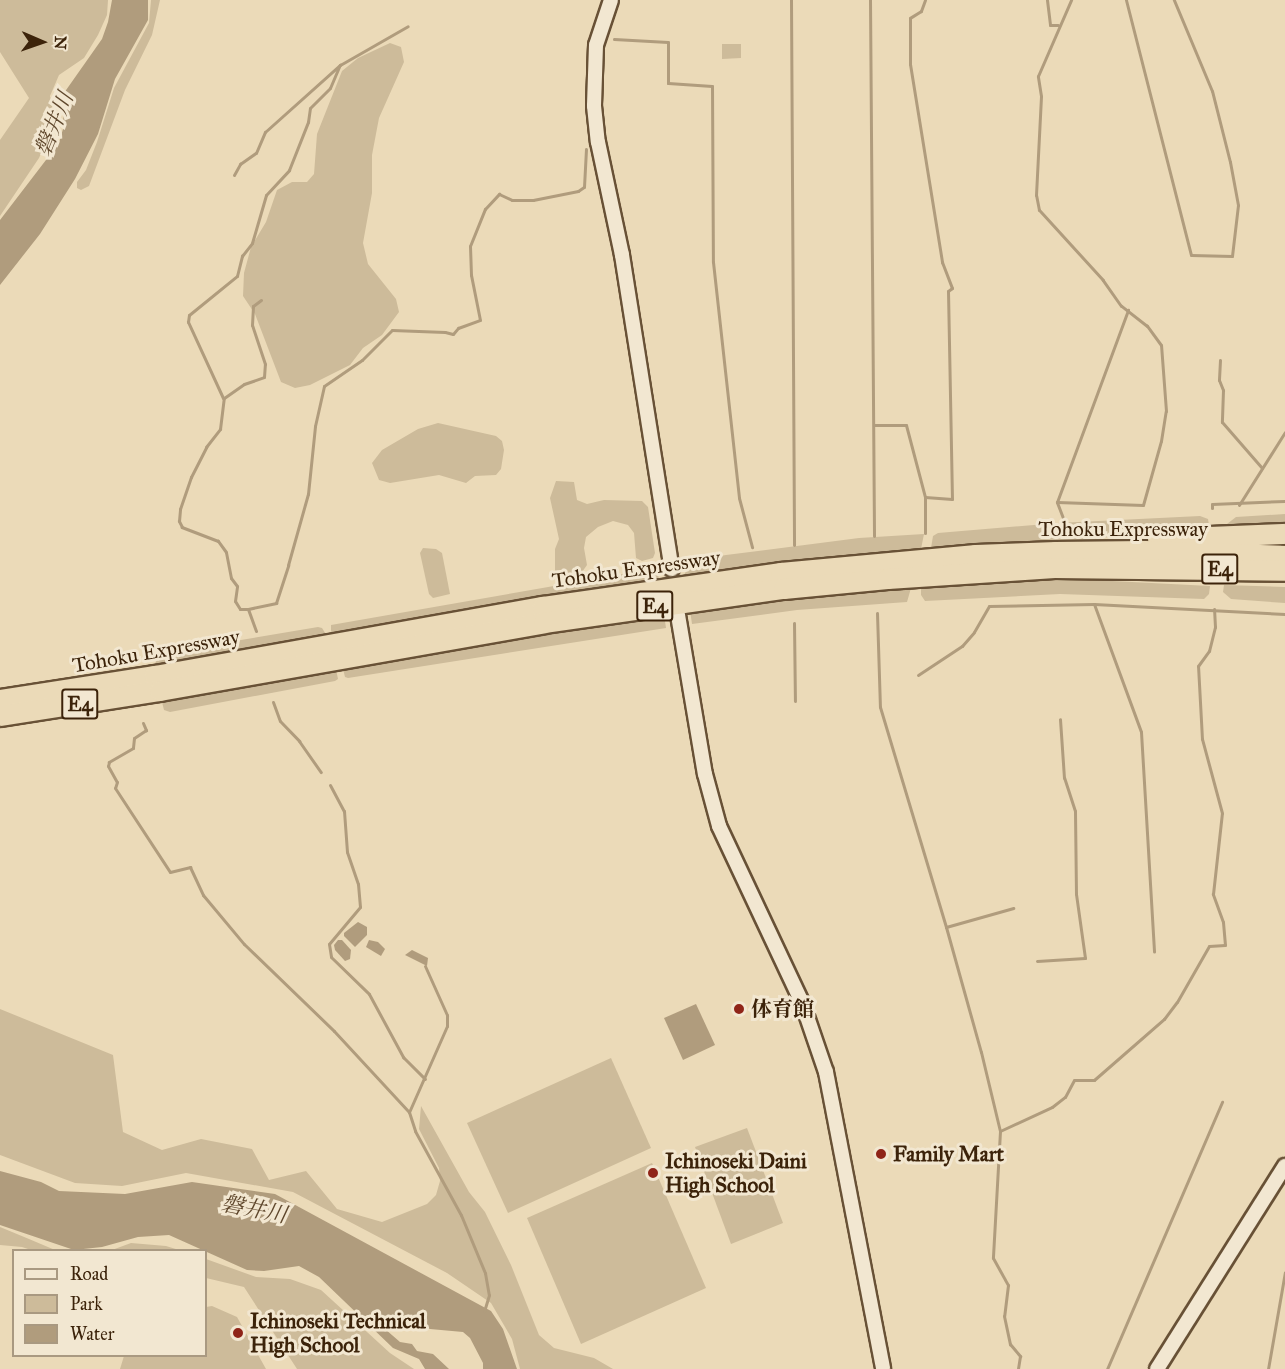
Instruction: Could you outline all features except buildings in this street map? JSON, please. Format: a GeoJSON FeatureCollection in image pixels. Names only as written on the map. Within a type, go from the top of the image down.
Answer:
{"type":"FeatureCollection","features":[{"type":"Feature","properties":{"kind":"highway"},"geometry":{"type":"LineString","coordinates":[[976,555],[1145,539],[1285,534]]}},
{"type":"Feature","properties":{"kind":"highway","name":"Tohoku Expressway"},"geometry":{"type":"LineString","coordinates":[[0,716],[661,589],[781,573],[976,555],[1145,551],[1285,556]]}},
{"type":"Feature","properties":{"kind":"highway"},"geometry":{"type":"LineString","coordinates":[[1154,568],[1285,579]]}},
{"type":"Feature","properties":{"kind":"highway","name":"Tohoku Expressway"},"geometry":{"type":"LineString","coordinates":[[0,700],[158,684],[544,623],[784,589],[975,572],[1154,568],[1285,571]]}},
{"type":"Feature","properties":{"kind":"street"},"geometry":{"type":"LineString","coordinates":[[611,0],[596,45],[594,106],[598,142],[622,255],[672,569]]}},
{"type":"Feature","properties":{"kind":"street"},"geometry":{"type":"LineString","coordinates":[[678,615],[705,774],[719,826],[802,1002],[826,1072],[883,1369]]}},
{"type":"Feature","properties":{"kind":"street"},"geometry":{"type":"LineString","coordinates":[[1157,1369],[1285,1166]]}},
{"type":"Feature","properties":{"kind":"green space"},"geometry":{"type":"Polygon","coordinates":[[[0,0],[108,0],[107,15],[84,58],[59,75],[50,96],[55,122],[39,158],[0,216],[0,140],[29,98],[0,52],[0,0]]]}},
{"type":"Feature","properties":{"kind":"green space"},"geometry":{"type":"Polygon","coordinates":[[[151,0],[160,0],[152,35],[125,90],[89,186],[81,190],[77,188],[77,182],[86,170],[114,88],[149,23],[151,0]]]}},
{"type":"Feature","properties":{"kind":"green space"},"geometry":{"type":"Polygon","coordinates":[[[390,43],[401,47],[404,62],[379,118],[372,155],[372,193],[363,243],[368,264],[396,299],[399,312],[382,335],[363,348],[350,365],[310,385],[295,388],[281,382],[255,314],[243,296],[244,273],[251,247],[266,222],[277,190],[292,182],[307,182],[314,174],[317,134],[342,71],[358,58],[390,43]]]}},
{"type":"Feature","properties":{"kind":"green space"},"geometry":{"type":"Polygon","coordinates":[[[722,44],[741,44],[741,58],[722,59],[722,44]]]}},
{"type":"Feature","properties":{"kind":"green space"},"geometry":{"type":"Polygon","coordinates":[[[438,423],[496,436],[502,441],[504,450],[501,469],[496,475],[475,476],[466,483],[439,475],[390,483],[379,480],[372,463],[382,450],[418,429],[438,423]]]}},
{"type":"Feature","properties":{"kind":"green space"},"geometry":{"type":"Polygon","coordinates":[[[556,481],[574,482],[577,500],[587,504],[604,500],[642,501],[648,507],[655,553],[653,558],[642,561],[636,558],[634,533],[628,525],[613,521],[598,527],[586,537],[584,548],[587,565],[582,572],[560,575],[555,572],[555,549],[559,539],[550,498],[556,481]]]}},
{"type":"Feature","properties":{"kind":"green space"},"geometry":{"type":"Polygon","coordinates":[[[1285,514],[1285,528],[1226,530],[1227,524],[1236,517],[1285,514]]]}},
{"type":"Feature","properties":{"kind":"green space"},"geometry":{"type":"Polygon","coordinates":[[[1200,516],[1208,519],[1210,531],[931,548],[933,536],[938,533],[1058,523],[1200,516]]]}},
{"type":"Feature","properties":{"kind":"green space"},"geometry":{"type":"Polygon","coordinates":[[[924,534],[921,549],[803,559],[684,575],[692,561],[726,555],[859,538],[924,534]]]}},
{"type":"Feature","properties":{"kind":"green space"},"geometry":{"type":"Polygon","coordinates":[[[423,548],[436,549],[442,553],[450,594],[433,598],[429,594],[420,553],[423,548]]]}},
{"type":"Feature","properties":{"kind":"green space"},"geometry":{"type":"Polygon","coordinates":[[[657,568],[659,580],[332,635],[331,630],[331,625],[657,568]]]}},
{"type":"Feature","properties":{"kind":"green space"},"geometry":{"type":"Polygon","coordinates":[[[1054,578],[1210,586],[1209,594],[1204,599],[1060,594],[925,601],[921,595],[921,586],[1054,578]]]}},
{"type":"Feature","properties":{"kind":"green space"},"geometry":{"type":"Polygon","coordinates":[[[1224,585],[1285,587],[1285,603],[1231,599],[1223,592],[1224,585]]]}},
{"type":"Feature","properties":{"kind":"green space"},"geometry":{"type":"Polygon","coordinates":[[[911,588],[907,602],[797,610],[692,624],[690,610],[855,591],[911,588]]]}},
{"type":"Feature","properties":{"kind":"green space"},"geometry":{"type":"Polygon","coordinates":[[[664,615],[666,628],[348,678],[345,677],[343,669],[664,615]]]}},
{"type":"Feature","properties":{"kind":"green space"},"geometry":{"type":"Polygon","coordinates":[[[322,628],[327,636],[155,666],[157,654],[322,628]]]}},
{"type":"Feature","properties":{"kind":"green space"},"geometry":{"type":"Polygon","coordinates":[[[336,669],[338,679],[335,681],[170,712],[164,710],[162,702],[336,669]]]}},
{"type":"Feature","properties":{"kind":"green space"},"geometry":{"type":"Polygon","coordinates":[[[0,1009],[113,1055],[123,1132],[162,1150],[201,1139],[252,1149],[269,1180],[306,1171],[337,1209],[382,1222],[427,1204],[436,1195],[440,1181],[439,1168],[419,1129],[421,1106],[469,1192],[485,1212],[511,1265],[539,1335],[554,1348],[594,1358],[613,1369],[520,1369],[512,1339],[491,1303],[447,1273],[293,1192],[186,1173],[122,1186],[75,1183],[0,1155],[0,1009]]]}},
{"type":"Feature","properties":{"kind":"green space"},"geometry":{"type":"Polygon","coordinates":[[[611,1058],[651,1148],[508,1213],[467,1123],[611,1058]]]}},
{"type":"Feature","properties":{"kind":"green space"},"geometry":{"type":"Polygon","coordinates":[[[747,1128],[783,1223],[731,1244],[695,1147],[747,1128]]]}},
{"type":"Feature","properties":{"kind":"green space"},"geometry":{"type":"Polygon","coordinates":[[[652,1163],[706,1288],[581,1344],[527,1218],[652,1163]]]}},
{"type":"Feature","properties":{"kind":"green space"},"geometry":{"type":"Polygon","coordinates":[[[0,1227],[53,1249],[28,1249],[0,1245],[0,1227]]]}},
{"type":"Feature","properties":{"kind":"green space"},"geometry":{"type":"Polygon","coordinates":[[[131,1243],[176,1249],[115,1249],[131,1243]]]}},
{"type":"Feature","properties":{"kind":"green space"},"geometry":{"type":"Polygon","coordinates":[[[207,1259],[256,1277],[290,1279],[321,1290],[390,1353],[414,1369],[297,1369],[244,1287],[207,1278],[207,1259]]]}},
{"type":"Feature","properties":{"kind":"green space"},"geometry":{"type":"Polygon","coordinates":[[[212,1306],[237,1317],[266,1369],[120,1369],[124,1357],[207,1357],[207,1307],[212,1306]]]}},
{"type":"Feature","properties":{"kind":"water"},"geometry":{"type":"Polygon","coordinates":[[[112,0],[148,0],[148,20],[115,79],[98,134],[75,179],[40,234],[0,285],[0,220],[59,143],[63,129],[64,93],[102,39],[112,0]]]}},
{"type":"Feature","properties":{"kind":"water"},"geometry":{"type":"Polygon","coordinates":[[[358,922],[367,927],[367,935],[355,947],[344,936],[344,933],[358,922]]]}},
{"type":"Feature","properties":{"kind":"water"},"geometry":{"type":"Polygon","coordinates":[[[338,940],[342,940],[351,950],[350,959],[345,961],[335,950],[334,945],[338,940]]]}},
{"type":"Feature","properties":{"kind":"water"},"geometry":{"type":"Polygon","coordinates":[[[369,940],[378,942],[385,949],[381,956],[366,947],[369,940]]]}},
{"type":"Feature","properties":{"kind":"water"},"geometry":{"type":"Polygon","coordinates":[[[412,950],[428,958],[427,966],[405,955],[412,950]]]}},
{"type":"Feature","properties":{"kind":"water"},"geometry":{"type":"Polygon","coordinates":[[[696,1004],[715,1045],[683,1060],[664,1018],[696,1004]]]}},
{"type":"Feature","properties":{"kind":"water","name":"磐井川"},"geometry":{"type":"Polygon","coordinates":[[[0,1171],[41,1182],[59,1191],[125,1194],[192,1182],[275,1194],[491,1311],[503,1329],[517,1369],[483,1369],[483,1363],[470,1338],[463,1332],[430,1329],[389,1318],[385,1322],[385,1329],[400,1342],[412,1344],[417,1351],[433,1354],[449,1369],[425,1369],[419,1359],[393,1348],[319,1277],[299,1266],[264,1271],[247,1270],[207,1252],[207,1249],[200,1249],[169,1235],[138,1237],[102,1247],[71,1249],[0,1225],[0,1171]]]}},
{"type":"Feature","properties":{"kind":"waterway"},"geometry":{"type":"LineString","coordinates":[[791,0],[794,545]]}},
{"type":"Feature","properties":{"kind":"waterway"},"geometry":{"type":"LineString","coordinates":[[870,0],[874,536]]}},
{"type":"Feature","properties":{"kind":"waterway"},"geometry":{"type":"LineString","coordinates":[[925,0],[921,11],[910,18],[910,64],[942,262],[952,288],[948,291],[952,499],[925,497]]}},
{"type":"Feature","properties":{"kind":"waterway"},"geometry":{"type":"LineString","coordinates":[[1047,0],[1050,25],[1058,25]]}},
{"type":"Feature","properties":{"kind":"waterway"},"geometry":{"type":"LineString","coordinates":[[1057,502],[1143,505],[1161,441],[1166,411],[1161,345],[1147,326],[1121,306],[1103,280],[1039,210],[1036,195],[1041,96],[1038,76],[1071,0]]}},
{"type":"Feature","properties":{"kind":"waterway"},"geometry":{"type":"LineString","coordinates":[[1126,0],[1191,255],[1232,256],[1238,205],[1230,162],[1212,91],[1174,0]]}},
{"type":"Feature","properties":{"kind":"waterway"},"geometry":{"type":"LineString","coordinates":[[234,175],[240,164],[256,153],[265,132],[340,65],[408,26]]}},
{"type":"Feature","properties":{"kind":"waterway"},"geometry":{"type":"LineString","coordinates":[[614,39],[668,42],[668,83],[712,86],[713,262],[739,498],[752,547]]}},
{"type":"Feature","properties":{"kind":"waterway"},"geometry":{"type":"LineString","coordinates":[[223,398],[188,322],[189,315],[237,276],[242,256],[252,243],[266,195],[289,170],[308,122],[310,108],[330,88],[340,65]]}},
{"type":"Feature","properties":{"kind":"waterway"},"geometry":{"type":"LineString","coordinates":[[248,609],[276,603],[308,494],[315,426],[324,386],[362,360],[392,330],[453,334],[458,328],[480,320],[471,275],[470,246],[485,209],[499,194],[512,200],[533,200],[578,191],[584,187],[586,149]]}},
{"type":"Feature","properties":{"kind":"waterway"},"geometry":{"type":"LineString","coordinates":[[256,631],[248,609],[240,609],[235,601],[237,586],[231,578],[226,552],[218,541],[182,527],[179,521],[180,509],[191,477],[206,447],[220,429],[224,398],[244,384],[264,377],[265,364],[252,325],[253,306],[261,300]]}},
{"type":"Feature","properties":{"kind":"waterway"},"geometry":{"type":"LineString","coordinates":[[1063,518],[1057,502],[1128,310]]}},
{"type":"Feature","properties":{"kind":"waterway"},"geometry":{"type":"LineString","coordinates":[[1220,360],[1219,380],[1223,390],[1222,422],[1262,468]]}},
{"type":"Feature","properties":{"kind":"waterway"},"geometry":{"type":"LineString","coordinates":[[874,425],[906,425],[925,497],[925,533]]}},
{"type":"Feature","properties":{"kind":"waterway"},"geometry":{"type":"LineString","coordinates":[[1239,505],[1285,432]]}},
{"type":"Feature","properties":{"kind":"waterway"},"geometry":{"type":"LineString","coordinates":[[1212,508],[1212,504],[1285,501]]}},
{"type":"Feature","properties":{"kind":"waterway"},"geometry":{"type":"LineString","coordinates":[[1094,604],[1141,732],[1154,952]]}},
{"type":"Feature","properties":{"kind":"waterway"},"geometry":{"type":"LineString","coordinates":[[918,675],[962,646],[974,632],[989,606],[1094,604],[1285,614]]}},
{"type":"Feature","properties":{"kind":"waterway"},"geometry":{"type":"LineString","coordinates":[[1000,1131],[1052,1107],[1065,1097],[1074,1080],[1094,1080],[1164,1019],[1177,1002],[1209,946],[1225,945],[1223,922],[1213,894],[1222,813],[1202,739],[1198,666],[1209,651],[1215,627],[1214,609]]}},
{"type":"Feature","properties":{"kind":"waterway"},"geometry":{"type":"LineString","coordinates":[[877,613],[880,707],[946,927],[981,1052],[1000,1131],[993,1258],[1008,1285],[1004,1316],[1010,1344],[1020,1356],[1018,1369]]}},
{"type":"Feature","properties":{"kind":"waterway"},"geometry":{"type":"LineString","coordinates":[[794,623],[795,701]]}},
{"type":"Feature","properties":{"kind":"waterway"},"geometry":{"type":"LineString","coordinates":[[273,702],[280,721],[299,741],[321,772]]}},
{"type":"Feature","properties":{"kind":"waterway"},"geometry":{"type":"LineString","coordinates":[[1037,961],[1085,958],[1076,894],[1075,811],[1064,778],[1060,719]]}},
{"type":"Feature","properties":{"kind":"waterway"},"geometry":{"type":"LineString","coordinates":[[143,723],[146,730],[134,738],[133,748],[109,762],[108,766],[117,782],[115,788],[170,872],[190,867],[203,895],[244,944],[334,1031],[409,1112]]}},
{"type":"Feature","properties":{"kind":"waterway"},"geometry":{"type":"LineString","coordinates":[[330,785],[344,811],[347,852],[358,884],[360,907],[329,944],[331,957],[369,994],[403,1057],[425,1079]]}},
{"type":"Feature","properties":{"kind":"waterway"},"geometry":{"type":"LineString","coordinates":[[946,927],[1013,908]]}},
{"type":"Feature","properties":{"kind":"waterway"},"geometry":{"type":"LineString","coordinates":[[425,966],[447,1015],[447,1026],[409,1112],[415,1131],[461,1215],[485,1273],[489,1295],[484,1311]]}},
{"type":"Feature","properties":{"kind":"waterway"},"geometry":{"type":"LineString","coordinates":[[1107,1369],[1222,1102]]}},
{"type":"Feature","properties":{"kind":"waterway"},"geometry":{"type":"LineString","coordinates":[[1268,1369],[1285,1272]]}},
{"type":"Feature","properties":{"kind":"place","name":"体育館"},"geometry":{"type":"Point","coordinates":[739,1009]}},
{"type":"Feature","properties":{"kind":"place","name":"Family Mart"},"geometry":{"type":"Point","coordinates":[881,1154]}},
{"type":"Feature","properties":{"kind":"place","name":"Ichinoseki Daini High School"},"geometry":{"type":"Point","coordinates":[653,1173]}},
{"type":"Feature","properties":{"kind":"place","name":"Ichinoseki Technical High School"},"geometry":{"type":"Point","coordinates":[238,1333]}}]}
